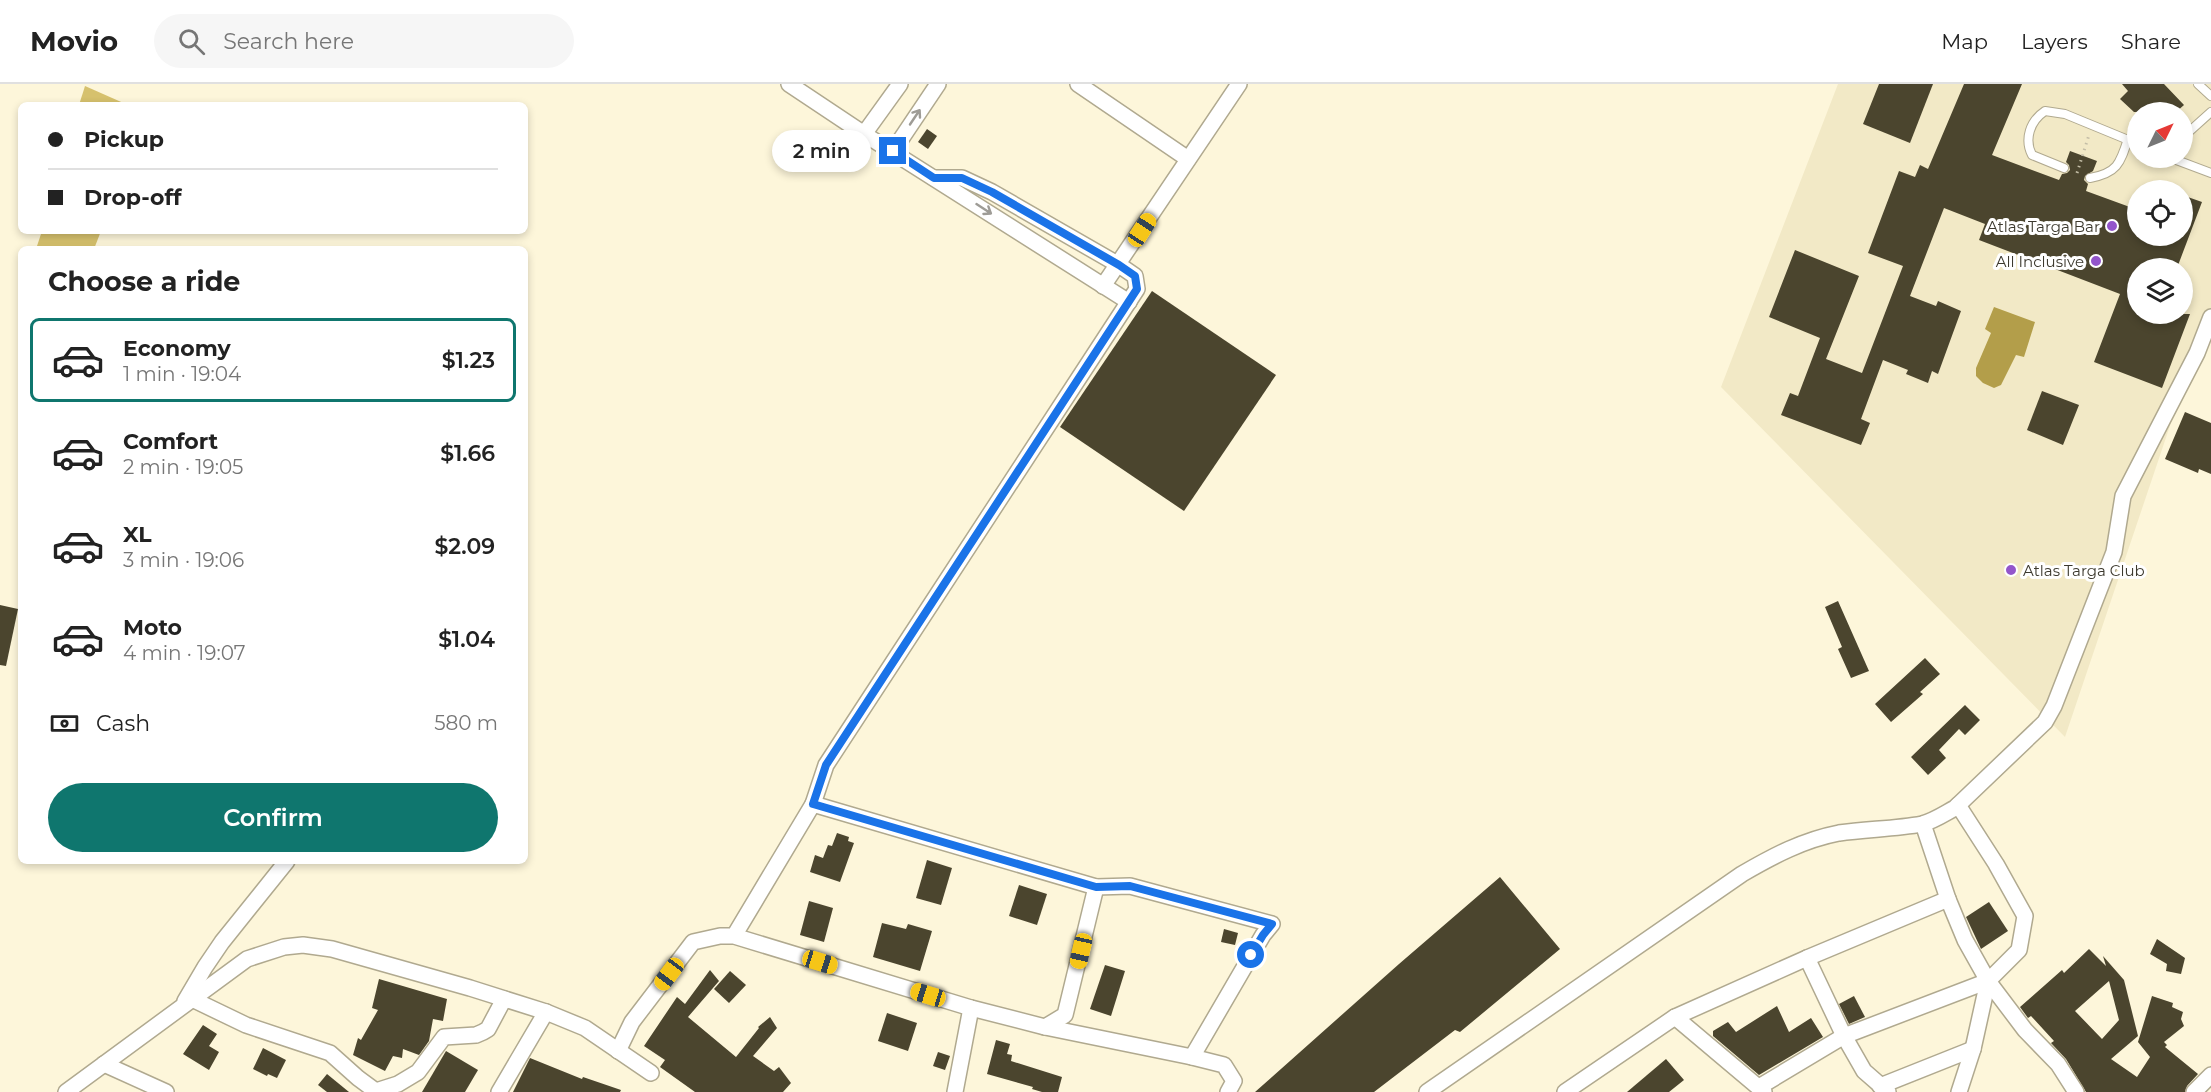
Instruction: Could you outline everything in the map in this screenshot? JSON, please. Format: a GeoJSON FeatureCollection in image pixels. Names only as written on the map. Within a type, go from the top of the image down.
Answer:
{"type":"FeatureCollection","features":[{"type":"Feature","properties":{"kind":"street"},"geometry":{"type":"LineString","coordinates":[[789,84],[1130,302]]}},
{"type":"Feature","properties":{"kind":"street"},"geometry":{"type":"LineString","coordinates":[[864,134],[900,84]]}},
{"type":"Feature","properties":{"kind":"street"},"geometry":{"type":"LineString","coordinates":[[893,151],[938,84]]}},
{"type":"Feature","properties":{"kind":"street"},"geometry":{"type":"LineString","coordinates":[[1104,286],[1108,276],[1119,265],[1239,84]]}},
{"type":"Feature","properties":{"kind":"street"},"geometry":{"type":"LineString","coordinates":[[1085,86],[1188,159]]}},
{"type":"Feature","properties":{"kind":"street"},"geometry":{"type":"LineString","coordinates":[[734,936],[813,804],[826,765],[1137,289],[1138,282],[1135,276],[1119,265],[992,192],[962,178],[934,178]]}},
{"type":"Feature","properties":{"kind":"street"},"geometry":{"type":"LineString","coordinates":[[1427,1092],[1742,874],[1778,853],[1809,840],[1840,833],[1923,824],[1940,817],[1958,805],[2045,722],[2054,706],[2114,552],[2123,496],[2197,353],[2211,317]]}},
{"type":"Feature","properties":{"kind":"street"},"geometry":{"type":"LineString","coordinates":[[813,804],[1096,887],[1130,886],[1272,924],[1263,935],[1192,1057]]}},
{"type":"Feature","properties":{"kind":"street"},"geometry":{"type":"LineString","coordinates":[[1675,1017],[1762,1090],[1844,1035],[1988,981],[2019,950],[2025,916],[1996,864],[1958,805]]}},
{"type":"Feature","properties":{"kind":"street"},"geometry":{"type":"LineString","coordinates":[[1923,824],[1948,899],[1965,940],[1988,981],[2025,1030],[2058,1064],[2076,1092]]}},
{"type":"Feature","properties":{"kind":"street"},"geometry":{"type":"LineString","coordinates":[[187,1002],[216,950],[285,864]]}},
{"type":"Feature","properties":{"kind":"street"},"geometry":{"type":"LineString","coordinates":[[1045,1028],[1065,1015],[1096,887]]}},
{"type":"Feature","properties":{"kind":"street"},"geometry":{"type":"LineString","coordinates":[[1565,1092],[1675,1017],[1948,899]]}},
{"type":"Feature","properties":{"kind":"street"},"geometry":{"type":"LineString","coordinates":[[618,1051],[632,1022],[693,942],[720,936],[734,936],[971,1008],[1045,1028],[1224,1065],[1234,1081],[1228,1092]]}},
{"type":"Feature","properties":{"kind":"street"},"geometry":{"type":"LineString","coordinates":[[66,1092],[247,959],[284,947],[303,945],[332,950],[546,1012],[585,1028],[651,1073]]}},
{"type":"Feature","properties":{"kind":"street"},"geometry":{"type":"LineString","coordinates":[[1807,958],[1864,1071],[1884,1089],[1973,1049]]}},
{"type":"Feature","properties":{"kind":"street"},"geometry":{"type":"LineString","coordinates":[[1959,1092],[1973,1049],[1988,981]]}},
{"type":"Feature","properties":{"kind":"street"},"geometry":{"type":"LineString","coordinates":[[187,1002],[246,1025],[330,1053],[377,1092],[398,1084],[418,1072],[444,1038],[476,1035],[488,1029],[504,999]]}},
{"type":"Feature","properties":{"kind":"street"},"geometry":{"type":"LineString","coordinates":[[955,1092],[971,1008]]}},
{"type":"Feature","properties":{"kind":"street"},"geometry":{"type":"LineString","coordinates":[[499,1092],[546,1012]]}},
{"type":"Feature","properties":{"kind":"street"},"geometry":{"type":"LineString","coordinates":[[104,1064],[166,1092]]}},
{"type":"Feature","properties":{"kind":"street"},"geometry":{"type":"LineString","coordinates":[[2194,1092],[2211,1075]]}},
{"type":"Feature","properties":{"kind":"lane"},"geometry":{"type":"LineString","coordinates":[[2198,84],[2211,96]]}},
{"type":"Feature","properties":{"kind":"lane"},"geometry":{"type":"LineString","coordinates":[[2064,168],[2032,155],[2027,141],[2033,122],[2045,111],[2055,111],[2127,139]]}},
{"type":"Feature","properties":{"kind":"lane"},"geometry":{"type":"LineString","coordinates":[[2193,128],[2211,112]]}},
{"type":"Feature","properties":{"kind":"lane"},"geometry":{"type":"LineString","coordinates":[[2090,178],[2105,175],[2116,167],[2127,142]]}},
{"type":"Feature","properties":{"kind":"lane"},"geometry":{"type":"LineString","coordinates":[[2193,166],[2211,173]]}},
{"type":"Feature","properties":{"kind":"path"},"geometry":{"type":"LineString","coordinates":[[2077,173],[2092,125]]}},
{"type":"Feature","properties":{"kind":"shaded area","name":"Atlas Targa Club"},"geometry":{"type":"Polygon","coordinates":[[[1838,84],[2211,84],[2211,325],[2178,402],[2065,737],[1721,387],[1838,84]]]}},
{"type":"Feature","properties":{"kind":"shaded area"},"geometry":{"type":"Polygon","coordinates":[[[85,86],[121,102],[80,102],[85,86]]]}},
{"type":"Feature","properties":{"kind":"shaded area"},"geometry":{"type":"Polygon","coordinates":[[[41,234],[100,234],[95,246],[37,246],[41,234]]]}},
{"type":"Feature","properties":{"kind":"shaded area"},"geometry":{"type":"Polygon","coordinates":[[[1994,307],[2035,322],[2024,357],[2016,355],[2001,385],[1994,388],[1983,383],[1976,376],[1976,368],[1991,333],[1985,329],[1994,307]]]}},
{"type":"Feature","properties":{"kind":"building"},"geometry":{"type":"Polygon","coordinates":[[[1879,84],[1933,84],[1910,143],[1863,124],[1879,84]]]}},
{"type":"Feature","properties":{"kind":"building"},"geometry":{"type":"Polygon","coordinates":[[[1964,84],[2022,84],[1992,155],[2059,180],[2062,174],[2070,170],[2066,162],[2070,151],[2097,161],[2093,171],[2085,176],[2084,180],[2088,184],[2086,191],[2127,206],[2127,246],[2185,246],[2181,258],[2127,258],[2127,324],[2186,324],[2162,388],[2094,362],[2120,294],[1979,240],[1985,224],[1944,208],[1910,296],[1936,306],[1938,301],[1961,311],[1938,374],[1932,371],[1928,383],[1906,374],[1908,370],[1883,360],[1861,419],[1870,423],[1861,445],[1781,415],[1790,393],[1798,396],[1820,338],[1769,317],[1795,250],[1859,276],[1826,359],[1862,373],[1903,266],[1868,253],[1899,171],[1915,177],[1920,165],[1928,169],[1964,84]]]}},
{"type":"Feature","properties":{"kind":"building"},"geometry":{"type":"Polygon","coordinates":[[[2122,84],[2164,84],[2181,102],[2127,102],[2127,106],[2120,99],[2128,91],[2122,84]]]}},
{"type":"Feature","properties":{"kind":"building"},"geometry":{"type":"Polygon","coordinates":[[[927,129],[937,136],[928,149],[918,142],[927,129]]]}},
{"type":"Feature","properties":{"kind":"building"},"geometry":{"type":"Polygon","coordinates":[[[2193,199],[2202,202],[2193,226],[2193,199]]]}},
{"type":"Feature","properties":{"kind":"building"},"geometry":{"type":"Polygon","coordinates":[[[1152,291],[1276,375],[1184,511],[1060,427],[1152,291]]]}},
{"type":"Feature","properties":{"kind":"building"},"geometry":{"type":"Polygon","coordinates":[[[2042,391],[2079,405],[2063,445],[2027,430],[2042,391]]]}},
{"type":"Feature","properties":{"kind":"building"},"geometry":{"type":"Polygon","coordinates":[[[2185,412],[2211,423],[2211,474],[2199,469],[2198,473],[2165,459],[2185,412]]]}},
{"type":"Feature","properties":{"kind":"building"},"geometry":{"type":"Polygon","coordinates":[[[1838,601],[1869,671],[1851,678],[1838,649],[1842,647],[1825,607],[1838,601]]]}},
{"type":"Feature","properties":{"kind":"building"},"geometry":{"type":"Polygon","coordinates":[[[0,605],[18,609],[6,666],[0,665],[0,605]]]}},
{"type":"Feature","properties":{"kind":"building"},"geometry":{"type":"Polygon","coordinates":[[[1925,658],[1940,674],[1920,692],[1923,694],[1891,722],[1875,704],[1925,658]]]}},
{"type":"Feature","properties":{"kind":"building"},"geometry":{"type":"Polygon","coordinates":[[[1965,705],[1980,720],[1965,735],[1959,729],[1939,750],[1946,758],[1928,775],[1911,757],[1965,705]]]}},
{"type":"Feature","properties":{"kind":"building"},"geometry":{"type":"Polygon","coordinates":[[[837,833],[849,837],[848,841],[854,843],[840,882],[810,872],[815,855],[823,858],[828,845],[832,846],[837,833]]]}},
{"type":"Feature","properties":{"kind":"building"},"geometry":{"type":"Polygon","coordinates":[[[927,860],[952,868],[941,905],[916,898],[927,860]]]}},
{"type":"Feature","properties":{"kind":"building"},"geometry":{"type":"Polygon","coordinates":[[[1500,877],[1560,949],[1460,1032],[1455,1030],[1374,1092],[1255,1092],[1399,964],[1500,877]]]}},
{"type":"Feature","properties":{"kind":"building"},"geometry":{"type":"Polygon","coordinates":[[[1019,885],[1047,894],[1037,925],[1009,916],[1019,885]]]}},
{"type":"Feature","properties":{"kind":"building"},"geometry":{"type":"Polygon","coordinates":[[[809,901],[833,908],[824,942],[800,935],[809,901]]]}},
{"type":"Feature","properties":{"kind":"building"},"geometry":{"type":"Polygon","coordinates":[[[1989,902],[2008,931],[1981,949],[1966,917],[1989,902]]]}},
{"type":"Feature","properties":{"kind":"building"},"geometry":{"type":"Polygon","coordinates":[[[882,923],[906,929],[908,924],[932,931],[920,971],[873,957],[882,923]]]}},
{"type":"Feature","properties":{"kind":"building"},"geometry":{"type":"Polygon","coordinates":[[[1224,929],[1238,933],[1235,945],[1221,942],[1224,929]]]}},
{"type":"Feature","properties":{"kind":"building"},"geometry":{"type":"Polygon","coordinates":[[[2157,939],[2185,958],[2181,974],[2166,971],[2167,964],[2150,954],[2157,939]]]}},
{"type":"Feature","properties":{"kind":"building"},"geometry":{"type":"Polygon","coordinates":[[[2089,949],[2106,966],[2103,956],[2124,980],[2138,1036],[2111,1059],[2137,1077],[2150,1057],[2138,1042],[2152,996],[2173,1003],[2172,1007],[2183,1012],[2181,1019],[2184,1026],[2164,1042],[2167,1045],[2165,1047],[2198,1074],[2187,1086],[2185,1092],[2086,1092],[2066,1059],[2051,1043],[2054,1041],[2031,1016],[2028,1018],[2020,1007],[2062,970],[2064,973],[2089,949]],[[2109,981],[2075,1011],[2102,1039],[2119,1020],[2109,981]]]}},
{"type":"Feature","properties":{"kind":"building"},"geometry":{"type":"Polygon","coordinates":[[[1105,965],[1125,971],[1111,1016],[1090,1009],[1105,965]]]}},
{"type":"Feature","properties":{"kind":"building"},"geometry":{"type":"Polygon","coordinates":[[[710,970],[719,981],[688,1017],[736,1057],[758,1027],[770,1017],[777,1028],[753,1056],[774,1071],[779,1067],[791,1083],[783,1092],[695,1092],[660,1067],[665,1060],[644,1046],[677,997],[685,1004],[710,970]]]}},
{"type":"Feature","properties":{"kind":"building"},"geometry":{"type":"Polygon","coordinates":[[[730,971],[746,985],[729,1003],[714,989],[730,971]]]}},
{"type":"Feature","properties":{"kind":"building"},"geometry":{"type":"Polygon","coordinates":[[[379,979],[447,999],[443,1021],[433,1019],[429,1041],[419,1055],[403,1049],[402,1058],[393,1056],[385,1071],[353,1055],[358,1038],[361,1040],[378,1010],[372,1008],[379,979]]]}},
{"type":"Feature","properties":{"kind":"building"},"geometry":{"type":"Polygon","coordinates":[[[1854,996],[1865,1017],[1849,1024],[1839,1004],[1854,996]]]}},
{"type":"Feature","properties":{"kind":"building"},"geometry":{"type":"Polygon","coordinates":[[[1777,1006],[1789,1032],[1811,1018],[1823,1037],[1759,1075],[1713,1036],[1713,1031],[1728,1022],[1736,1032],[1777,1006]]]}},
{"type":"Feature","properties":{"kind":"building"},"geometry":{"type":"Polygon","coordinates":[[[887,1013],[917,1023],[908,1051],[878,1041],[887,1013]]]}},
{"type":"Feature","properties":{"kind":"building"},"geometry":{"type":"Polygon","coordinates":[[[203,1025],[217,1034],[209,1046],[219,1052],[209,1070],[183,1054],[203,1025]]]}},
{"type":"Feature","properties":{"kind":"building"},"geometry":{"type":"Polygon","coordinates":[[[996,1040],[1010,1044],[1007,1054],[1012,1055],[1011,1061],[1062,1077],[1058,1092],[1042,1092],[1032,1089],[1033,1087],[987,1074],[996,1040]]]}},
{"type":"Feature","properties":{"kind":"building"},"geometry":{"type":"Polygon","coordinates":[[[263,1048],[286,1060],[277,1078],[253,1069],[263,1048]]]}},
{"type":"Feature","properties":{"kind":"building"},"geometry":{"type":"Polygon","coordinates":[[[446,1051],[478,1070],[465,1092],[422,1092],[446,1051]]]}},
{"type":"Feature","properties":{"kind":"building"},"geometry":{"type":"Polygon","coordinates":[[[938,1052],[950,1056],[945,1070],[933,1066],[938,1052]]]}},
{"type":"Feature","properties":{"kind":"building"},"geometry":{"type":"Polygon","coordinates":[[[530,1058],[582,1079],[583,1077],[621,1090],[620,1092],[513,1092],[530,1058]]]}},
{"type":"Feature","properties":{"kind":"building"},"geometry":{"type":"Polygon","coordinates":[[[1666,1059],[1684,1080],[1669,1092],[1627,1092],[1666,1059]]]}},
{"type":"Feature","properties":{"kind":"building"},"geometry":{"type":"Polygon","coordinates":[[[327,1074],[349,1092],[327,1092],[318,1085],[327,1074]]]}},
{"type":"Feature","properties":{"kind":"place","name":"Atlas Targa Bar"},"geometry":{"type":"Point","coordinates":[2112,226]}},
{"type":"Feature","properties":{"kind":"place","name":"All Inclusive"},"geometry":{"type":"Point","coordinates":[2096,261]}},
{"type":"Feature","properties":{"kind":"place","name":"Atlas Targa Club"},"geometry":{"type":"Point","coordinates":[2011,570]}},
{"type":"Feature","properties":{"kind":"route"},"geometry":{"type":"LineString","coordinates":[[893,151],[934,178],[962,178],[992,192],[1119,265],[1135,276],[1138,282],[1137,289],[1117,322],[826,765],[813,804],[1096,887],[1130,886],[1272,924],[1251,955]]}}]}
